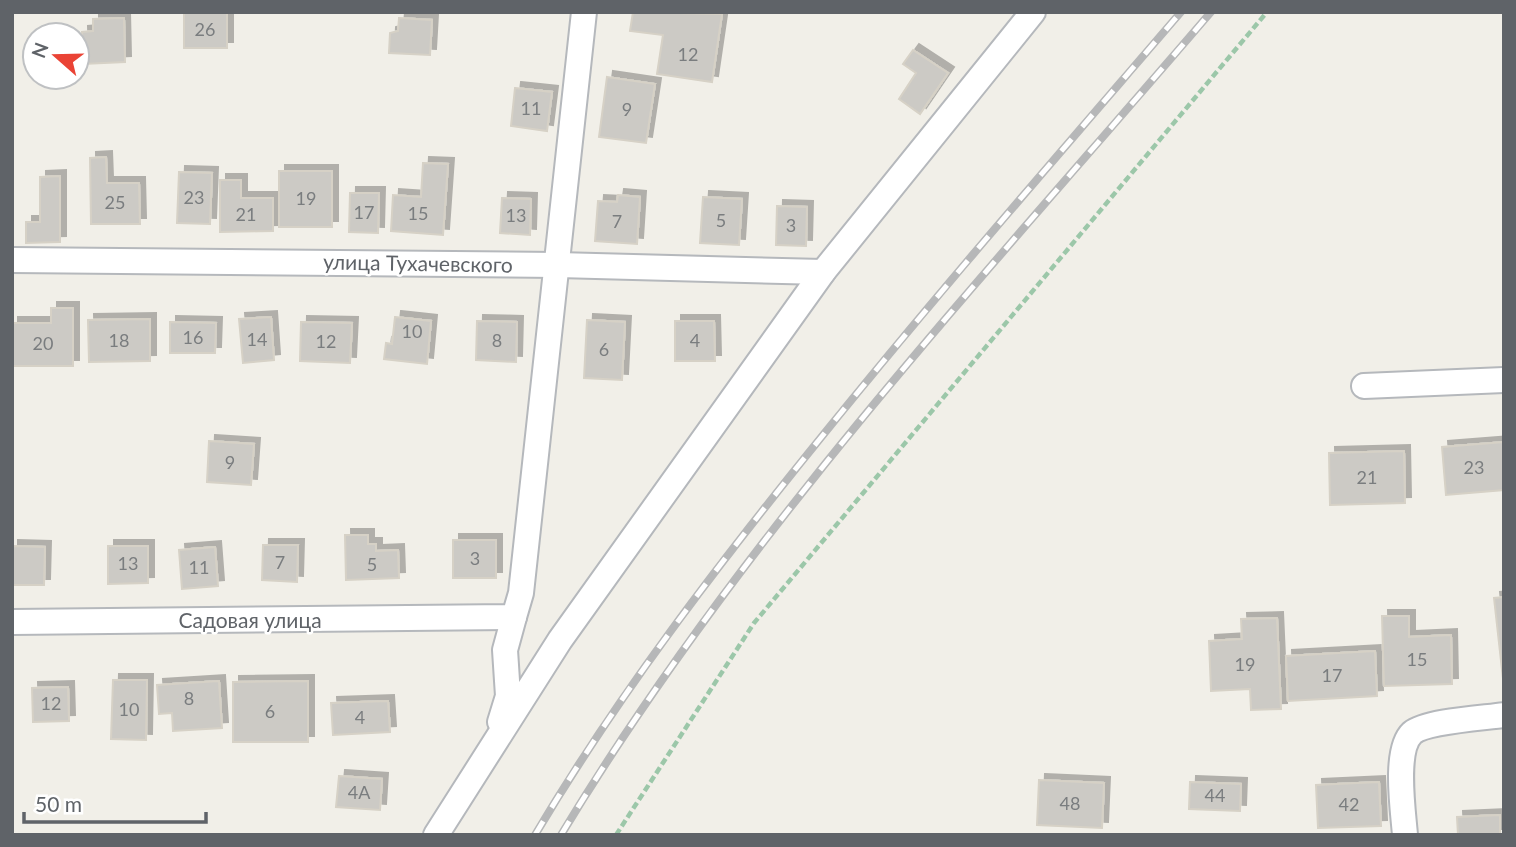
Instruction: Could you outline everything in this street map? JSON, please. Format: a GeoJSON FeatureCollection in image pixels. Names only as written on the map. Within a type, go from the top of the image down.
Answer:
{"type":"FeatureCollection","features":[{"type":"Feature","properties":{"kind":"street"},"geometry":{"type":"LineString","coordinates":[[494,745],[508,696],[505,650],[521,593],[584,12]]}},
{"type":"Feature","properties":{"kind":"street"},"geometry":{"type":"LineString","coordinates":[[436,835],[560,640],[823,272],[1033,12]]}},
{"type":"Feature","properties":{"kind":"street","name":"улица Тухачевского"},"geometry":{"type":"LineString","coordinates":[[12,260],[558,265],[823,272]]}},
{"type":"Feature","properties":{"kind":"street"},"geometry":{"type":"LineString","coordinates":[[1364,386],[1504,380]]}},
{"type":"Feature","properties":{"kind":"street","name":"Садовая улица"},"geometry":{"type":"LineString","coordinates":[[12,622],[514,617]]}},
{"type":"Feature","properties":{"kind":"street"},"geometry":{"type":"LineString","coordinates":[[1405,835],[1402,753],[1412,733],[1425,727],[1504,715]]}},
{"type":"Feature","properties":{"kind":"path"},"geometry":{"type":"LineString","coordinates":[[616,835],[754,623],[1267,12]]}},
{"type":"Feature","properties":{"kind":"building"},"geometry":{"type":"Polygon","coordinates":[[[184,12],[227,12],[227,48],[184,48],[184,12]]]}},
{"type":"Feature","properties":{"kind":"building"},"geometry":{"type":"Polygon","coordinates":[[[633,12],[722,14],[712,82],[657,74],[663,35],[630,31],[633,12]]]}},
{"type":"Feature","properties":{"kind":"building"},"geometry":{"type":"Polygon","coordinates":[[[124,18],[125,62],[91,64],[93,19],[124,18]]]}},
{"type":"Feature","properties":{"kind":"building"},"geometry":{"type":"Polygon","coordinates":[[[399,18],[432,20],[430,55],[389,53],[390,33],[398,31],[399,18]]]}},
{"type":"Feature","properties":{"kind":"building"},"geometry":{"type":"Polygon","coordinates":[[[913,50],[948,73],[920,114],[899,99],[916,73],[903,64],[913,50]]]}},
{"type":"Feature","properties":{"kind":"building"},"geometry":{"type":"Polygon","coordinates":[[[607,77],[655,84],[646,143],[599,137],[607,77]]]}},
{"type":"Feature","properties":{"kind":"building"},"geometry":{"type":"Polygon","coordinates":[[[515,88],[552,92],[547,131],[511,126],[515,88]]]}},
{"type":"Feature","properties":{"kind":"building"},"geometry":{"type":"Polygon","coordinates":[[[106,157],[107,183],[139,183],[140,224],[91,224],[90,158],[106,157]]]}},
{"type":"Feature","properties":{"kind":"building"},"geometry":{"type":"Polygon","coordinates":[[[423,163],[448,164],[443,235],[391,231],[393,195],[421,197],[423,163]]]}},
{"type":"Feature","properties":{"kind":"building"},"geometry":{"type":"Polygon","coordinates":[[[279,171],[332,171],[332,227],[279,227],[279,171]]]}},
{"type":"Feature","properties":{"kind":"building"},"geometry":{"type":"Polygon","coordinates":[[[179,172],[212,173],[210,224],[177,223],[179,172]]]}},
{"type":"Feature","properties":{"kind":"building"},"geometry":{"type":"Polygon","coordinates":[[[60,176],[60,242],[26,243],[26,222],[40,222],[40,177],[60,176]]]}},
{"type":"Feature","properties":{"kind":"building"},"geometry":{"type":"Polygon","coordinates":[[[220,180],[241,180],[241,198],[273,198],[273,231],[220,232],[220,180]]]}},
{"type":"Feature","properties":{"kind":"building"},"geometry":{"type":"Polygon","coordinates":[[[350,193],[379,193],[378,233],[349,232],[350,193]]]}},
{"type":"Feature","properties":{"kind":"building"},"geometry":{"type":"Polygon","coordinates":[[[618,195],[640,197],[637,244],[595,241],[598,201],[617,202],[618,195]]]}},
{"type":"Feature","properties":{"kind":"building"},"geometry":{"type":"Polygon","coordinates":[[[703,197],[742,199],[739,245],[700,243],[703,197]]]}},
{"type":"Feature","properties":{"kind":"building"},"geometry":{"type":"Polygon","coordinates":[[[502,198],[531,199],[530,235],[500,233],[502,198]]]}},
{"type":"Feature","properties":{"kind":"building"},"geometry":{"type":"Polygon","coordinates":[[[777,206],[807,207],[806,246],[776,245],[777,206]]]}},
{"type":"Feature","properties":{"kind":"building"},"geometry":{"type":"Polygon","coordinates":[[[51,308],[73,308],[73,366],[12,366],[12,323],[51,323],[51,308]]]}},
{"type":"Feature","properties":{"kind":"building"},"geometry":{"type":"Polygon","coordinates":[[[271,317],[274,360],[243,363],[239,319],[271,317]]]}},
{"type":"Feature","properties":{"kind":"building"},"geometry":{"type":"Polygon","coordinates":[[[395,317],[431,321],[427,364],[384,359],[386,343],[392,344],[395,317]]]}},
{"type":"Feature","properties":{"kind":"building"},"geometry":{"type":"Polygon","coordinates":[[[150,319],[150,361],[89,362],[88,320],[150,319]]]}},
{"type":"Feature","properties":{"kind":"building"},"geometry":{"type":"Polygon","coordinates":[[[587,320],[625,322],[622,380],[584,378],[587,320]]]}},
{"type":"Feature","properties":{"kind":"building"},"geometry":{"type":"Polygon","coordinates":[[[477,321],[517,322],[516,362],[476,360],[477,321]]]}},
{"type":"Feature","properties":{"kind":"building"},"geometry":{"type":"Polygon","coordinates":[[[675,321],[714,321],[715,361],[675,361],[675,321]]]}},
{"type":"Feature","properties":{"kind":"building"},"geometry":{"type":"Polygon","coordinates":[[[170,322],[216,323],[215,353],[170,353],[170,322]]]}},
{"type":"Feature","properties":{"kind":"building"},"geometry":{"type":"Polygon","coordinates":[[[301,322],[352,323],[350,363],[300,361],[301,322]]]}},
{"type":"Feature","properties":{"kind":"building"},"geometry":{"type":"Polygon","coordinates":[[[209,441],[254,444],[251,485],[207,482],[209,441]]]}},
{"type":"Feature","properties":{"kind":"building"},"geometry":{"type":"Polygon","coordinates":[[[1504,442],[1504,490],[1446,495],[1442,447],[1504,442]]]}},
{"type":"Feature","properties":{"kind":"building"},"geometry":{"type":"Polygon","coordinates":[[[1404,451],[1405,503],[1330,505],[1329,453],[1404,451]]]}},
{"type":"Feature","properties":{"kind":"building"},"geometry":{"type":"Polygon","coordinates":[[[345,535],[368,535],[368,544],[376,544],[376,551],[398,550],[399,578],[346,580],[345,535]]]}},
{"type":"Feature","properties":{"kind":"building"},"geometry":{"type":"Polygon","coordinates":[[[453,540],[496,540],[496,578],[453,578],[453,540]]]}},
{"type":"Feature","properties":{"kind":"building"},"geometry":{"type":"Polygon","coordinates":[[[263,545],[298,545],[297,582],[262,580],[263,545]]]}},
{"type":"Feature","properties":{"kind":"building"},"geometry":{"type":"Polygon","coordinates":[[[12,546],[45,547],[44,585],[12,585],[12,546]]]}},
{"type":"Feature","properties":{"kind":"building"},"geometry":{"type":"Polygon","coordinates":[[[108,546],[148,546],[148,583],[108,584],[108,546]]]}},
{"type":"Feature","properties":{"kind":"building"},"geometry":{"type":"Polygon","coordinates":[[[215,547],[218,586],[182,589],[179,550],[215,547]]]}},
{"type":"Feature","properties":{"kind":"building"},"geometry":{"type":"Polygon","coordinates":[[[1504,597],[1504,688],[1494,598],[1504,597]]]}},
{"type":"Feature","properties":{"kind":"building"},"geometry":{"type":"Polygon","coordinates":[[[1382,616],[1409,616],[1409,637],[1451,635],[1452,684],[1384,686],[1382,616]]]}},
{"type":"Feature","properties":{"kind":"building"},"geometry":{"type":"Polygon","coordinates":[[[1277,618],[1281,709],[1251,710],[1250,689],[1211,691],[1209,641],[1242,639],[1241,619],[1277,618]]]}},
{"type":"Feature","properties":{"kind":"building"},"geometry":{"type":"Polygon","coordinates":[[[1375,651],[1377,696],[1288,701],[1286,656],[1375,651]]]}},
{"type":"Feature","properties":{"kind":"building"},"geometry":{"type":"Polygon","coordinates":[[[113,680],[147,680],[146,740],[111,739],[113,680]]]}},
{"type":"Feature","properties":{"kind":"building"},"geometry":{"type":"Polygon","coordinates":[[[219,681],[222,728],[173,731],[172,713],[159,714],[157,685],[219,681]]]}},
{"type":"Feature","properties":{"kind":"building"},"geometry":{"type":"Polygon","coordinates":[[[308,681],[308,742],[233,742],[233,682],[308,681]]]}},
{"type":"Feature","properties":{"kind":"building"},"geometry":{"type":"Polygon","coordinates":[[[68,687],[69,721],[33,722],[32,688],[68,687]]]}},
{"type":"Feature","properties":{"kind":"building"},"geometry":{"type":"Polygon","coordinates":[[[388,701],[390,732],[333,735],[331,703],[388,701]]]}},
{"type":"Feature","properties":{"kind":"building"},"geometry":{"type":"Polygon","coordinates":[[[339,776],[382,779],[380,810],[336,807],[339,776]]]}},
{"type":"Feature","properties":{"kind":"building"},"geometry":{"type":"Polygon","coordinates":[[[1039,780],[1104,783],[1102,828],[1037,825],[1039,780]]]}},
{"type":"Feature","properties":{"kind":"building"},"geometry":{"type":"Polygon","coordinates":[[[1190,782],[1241,784],[1240,811],[1189,809],[1190,782]]]}},
{"type":"Feature","properties":{"kind":"building"},"geometry":{"type":"Polygon","coordinates":[[[1379,782],[1381,826],[1318,828],[1316,785],[1379,782]]]}},
{"type":"Feature","properties":{"kind":"building"},"geometry":{"type":"Polygon","coordinates":[[[1500,815],[1500,835],[1458,835],[1457,817],[1500,815]]]}},
{"type":"Feature","properties":{"kind":"railway"},"geometry":{"type":"LineString","coordinates":[[535,835],[634,682],[743,535],[908,332],[1181,12]]}},
{"type":"Feature","properties":{"kind":"railway"},"geometry":{"type":"LineString","coordinates":[[561,835],[632,724],[707,617],[786,513],[953,310],[1211,12]]}}]}
